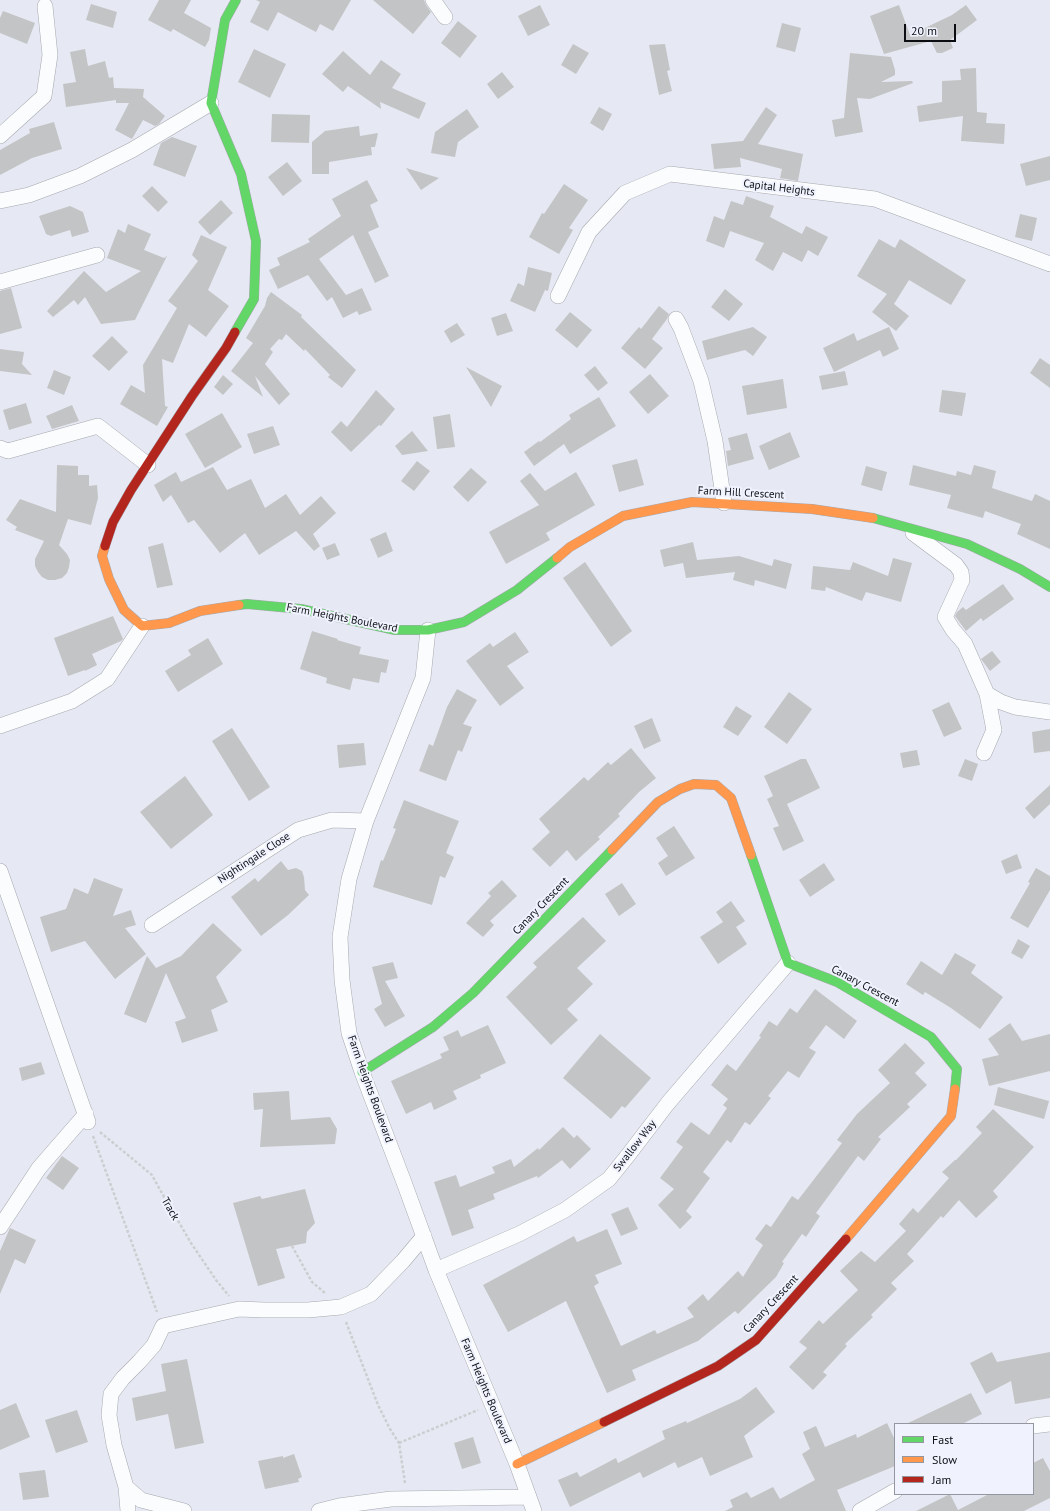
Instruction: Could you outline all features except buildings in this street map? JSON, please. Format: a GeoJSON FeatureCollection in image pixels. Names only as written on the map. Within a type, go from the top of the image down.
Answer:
{"type":"FeatureCollection","features":[{"type":"Feature","properties":{"kind":"street"},"geometry":{"type":"LineString","coordinates":[[0,726],[72,701],[107,679],[142,626],[124,610],[109,579],[102,556],[113,522],[192,396],[226,348],[254,298],[256,241],[241,174],[211,103],[225,20],[236,0]]}},
{"type":"Feature","properties":{"kind":"street"},"geometry":{"type":"LineString","coordinates":[[433,0],[446,17]]}},
{"type":"Feature","properties":{"kind":"street"},"geometry":{"type":"LineString","coordinates":[[0,136],[44,96],[50,55],[45,6]]}},
{"type":"Feature","properties":{"kind":"street"},"geometry":{"type":"LineString","coordinates":[[0,201],[29,195],[80,176],[132,150],[211,103]]}},
{"type":"Feature","properties":{"kind":"street","name":"Capital Heights"},"geometry":{"type":"LineString","coordinates":[[558,296],[589,232],[625,193],[670,174],[875,199],[1050,264]]}},
{"type":"Feature","properties":{"kind":"street"},"geometry":{"type":"LineString","coordinates":[[0,282],[97,255]]}},
{"type":"Feature","properties":{"kind":"street"},"geometry":{"type":"LineString","coordinates":[[676,319],[681,328],[701,381],[715,441],[724,503]]}},
{"type":"Feature","properties":{"kind":"street"},"geometry":{"type":"LineString","coordinates":[[0,448],[8,451],[98,426],[148,465]]}},
{"type":"Feature","properties":{"kind":"street","name":"Farm Hill Crescent"},"geometry":{"type":"LineString","coordinates":[[428,630],[464,622],[517,590],[570,547],[623,516],[692,502],[812,509],[879,519],[967,544],[1020,568],[1050,587]]}},
{"type":"Feature","properties":{"kind":"street"},"geometry":{"type":"LineString","coordinates":[[903,525],[956,565],[961,572],[962,580],[945,617],[952,630],[965,644],[987,694],[994,730],[984,753]]}},
{"type":"Feature","properties":{"kind":"street","name":"Farm Heights Boulevard"},"geometry":{"type":"LineString","coordinates":[[142,626],[169,622],[200,611],[247,604],[301,609],[395,630],[428,630],[423,678],[366,821],[349,879],[340,937],[342,980],[349,1032],[362,1072],[436,1270],[491,1405],[517,1464],[534,1511]]}},
{"type":"Feature","properties":{"kind":"street"},"geometry":{"type":"LineString","coordinates":[[987,694],[1001,702],[1015,707],[1050,712]]}},
{"type":"Feature","properties":{"kind":"street","name":"Canary Crescent"},"geometry":{"type":"LineString","coordinates":[[362,1072],[433,1027],[473,993],[658,802],[680,789],[694,784],[716,785],[731,798],[788,963],[837,982],[931,1037],[957,1069],[951,1116],[818,1272],[756,1340],[718,1366],[517,1464]]}},
{"type":"Feature","properties":{"kind":"street","name":"Nightingale Close"},"geometry":{"type":"LineString","coordinates":[[152,925],[298,830],[332,820],[366,821]]}},
{"type":"Feature","properties":{"kind":"street"},"geometry":{"type":"LineString","coordinates":[[0,871],[87,1118],[39,1168],[0,1227]]}},
{"type":"Feature","properties":{"kind":"street","name":"Swallow Way"},"geometry":{"type":"LineString","coordinates":[[436,1270],[519,1234],[565,1210],[608,1179],[668,1102],[788,963]]}},
{"type":"Feature","properties":{"kind":"street"},"geometry":{"type":"LineString","coordinates":[[128,1511],[126,1487],[114,1444],[109,1415],[111,1394],[123,1378],[140,1362],[154,1345],[163,1326],[239,1308],[294,1310],[340,1307],[371,1294],[403,1261],[424,1236]]}},
{"type":"Feature","properties":{"kind":"street"},"geometry":{"type":"LineString","coordinates":[[1034,1426],[1050,1424]]}},
{"type":"Feature","properties":{"kind":"street"},"geometry":{"type":"LineString","coordinates":[[126,1487],[141,1500],[184,1511]]}},
{"type":"Feature","properties":{"kind":"street"},"geometry":{"type":"LineString","coordinates":[[860,1511],[894,1492]]}},
{"type":"Feature","properties":{"kind":"street"},"geometry":{"type":"LineString","coordinates":[[319,1511],[339,1506],[391,1499],[407,1505],[529,1497]]}},
{"type":"Feature","properties":{"kind":"path","name":"Track"},"geometry":{"type":"LineString","coordinates":[[87,1118],[152,1174],[191,1243],[216,1280],[239,1308]]}},
{"type":"Feature","properties":{"kind":"path"},"geometry":{"type":"LineString","coordinates":[[87,1118],[163,1326]]}},
{"type":"Feature","properties":{"kind":"path"},"geometry":{"type":"LineString","coordinates":[[292,1246],[312,1282],[340,1307],[378,1405],[399,1443],[407,1505]]}},
{"type":"Feature","properties":{"kind":"path"},"geometry":{"type":"LineString","coordinates":[[399,1443],[491,1405]]}},
{"type":"Feature","properties":{"kind":"traffic: fast"},"geometry":{"type":"LineString","coordinates":[[235,332],[254,299],[256,241],[241,174],[211,103],[225,20],[236,0]]}},
{"type":"Feature","properties":{"kind":"traffic: fast"},"geometry":{"type":"LineString","coordinates":[[873,518],[967,544],[1020,569],[1050,587]]}},
{"type":"Feature","properties":{"kind":"traffic: fast"},"geometry":{"type":"LineString","coordinates":[[239,605],[247,604],[301,609],[395,630],[428,630],[464,622],[517,590],[557,558]]}},
{"type":"Feature","properties":{"kind":"traffic: fast"},"geometry":{"type":"LineString","coordinates":[[362,1072],[433,1027],[473,993],[612,850]]}},
{"type":"Feature","properties":{"kind":"traffic: fast"},"geometry":{"type":"LineString","coordinates":[[751,855],[788,963],[837,982],[931,1037],[957,1069],[955,1089]]}},
{"type":"Feature","properties":{"kind":"traffic: slow"},"geometry":{"type":"LineString","coordinates":[[557,558],[570,547],[623,516],[692,502],[812,509],[873,518]]}},
{"type":"Feature","properties":{"kind":"traffic: slow"},"geometry":{"type":"LineString","coordinates":[[105,546],[102,556],[109,579],[124,610],[142,626],[169,623],[200,611],[239,605]]}},
{"type":"Feature","properties":{"kind":"traffic: slow"},"geometry":{"type":"LineString","coordinates":[[612,850],[658,802],[680,789],[694,784],[716,785],[731,798],[751,855]]}},
{"type":"Feature","properties":{"kind":"traffic: slow"},"geometry":{"type":"LineString","coordinates":[[846,1239],[951,1116],[955,1089]]}},
{"type":"Feature","properties":{"kind":"traffic: slow"},"geometry":{"type":"LineString","coordinates":[[517,1464],[604,1422]]}},
{"type":"Feature","properties":{"kind":"traffic: jam"},"geometry":{"type":"LineString","coordinates":[[105,546],[113,522],[131,490],[192,396],[226,348],[235,332]]}},
{"type":"Feature","properties":{"kind":"traffic: jam"},"geometry":{"type":"LineString","coordinates":[[604,1422],[718,1366],[756,1340],[846,1239]]}}]}
